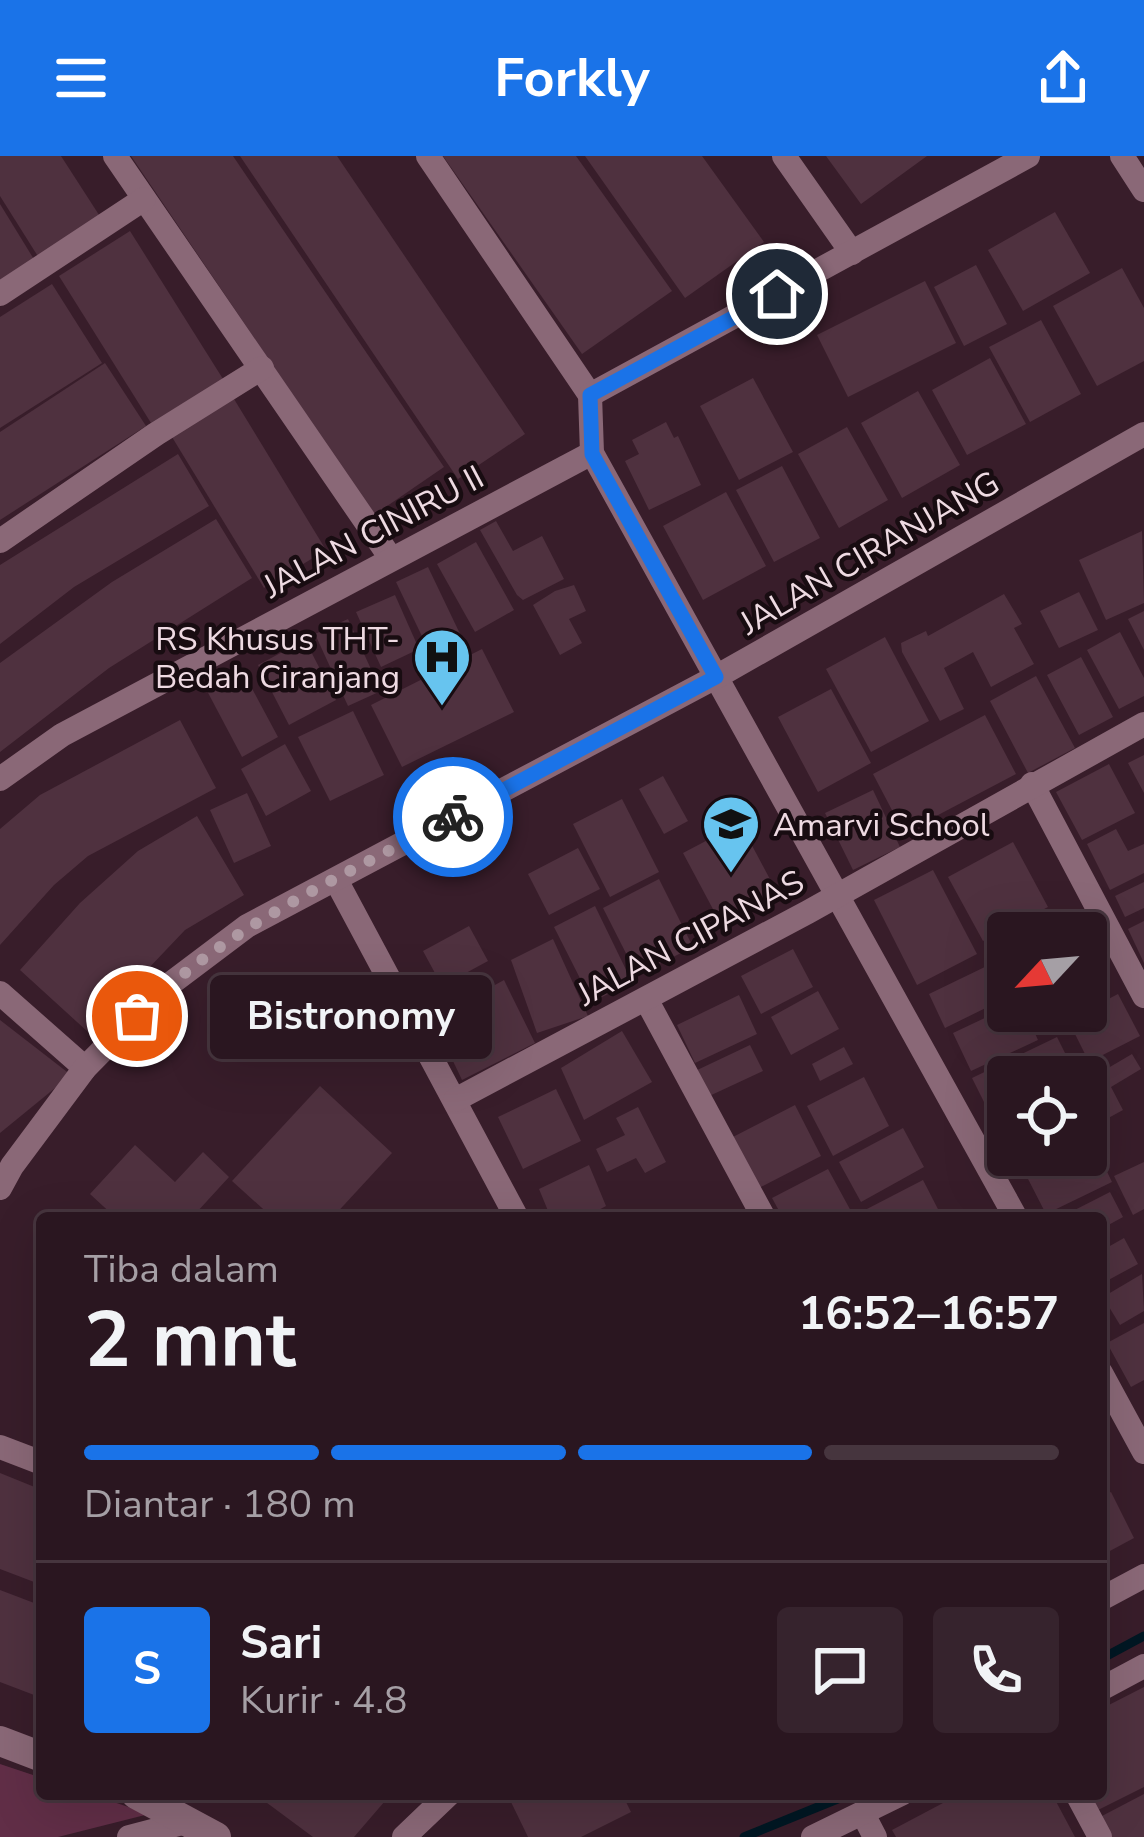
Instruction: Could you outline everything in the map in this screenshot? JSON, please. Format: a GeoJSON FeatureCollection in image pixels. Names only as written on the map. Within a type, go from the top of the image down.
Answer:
{"type":"FeatureCollection","features":[{"type":"Feature","properties":{"kind":"street"},"geometry":{"type":"LineString","coordinates":[[116,156],[390,557]]}},
{"type":"Feature","properties":{"kind":"street"},"geometry":{"type":"LineString","coordinates":[[428,156],[590,395],[592,454],[1013,1212]]}},
{"type":"Feature","properties":{"kind":"street"},"geometry":{"type":"LineString","coordinates":[[784,156],[852,253]]}},
{"type":"Feature","properties":{"kind":"street"},"geometry":{"type":"LineString","coordinates":[[590,395],[1028,156]]}},
{"type":"Feature","properties":{"kind":"street"},"geometry":{"type":"LineString","coordinates":[[1122,156],[1144,190]]}},
{"type":"Feature","properties":{"kind":"street"},"geometry":{"type":"LineString","coordinates":[[0,294],[144,199]]}},
{"type":"Feature","properties":{"kind":"street"},"geometry":{"type":"LineString","coordinates":[[0,541],[262,368]]}},
{"type":"Feature","properties":{"kind":"street","name":"JALAN CIRANJANG"},"geometry":{"type":"LineString","coordinates":[[0,1188],[86,1067],[162,990],[247,926],[716,677],[1144,434]]}},
{"type":"Feature","properties":{"kind":"street","name":"JALAN CINIRU II"},"geometry":{"type":"LineString","coordinates":[[0,779],[62,735],[390,557],[592,454]]}},
{"type":"Feature","properties":{"kind":"street","name":"JALAN CIPANAS"},"geometry":{"type":"LineString","coordinates":[[455,1100],[1144,724]]}},
{"type":"Feature","properties":{"kind":"street"},"geometry":{"type":"LineString","coordinates":[[1032,784],[1144,996]]}},
{"type":"Feature","properties":{"kind":"street"},"geometry":{"type":"LineString","coordinates":[[336,880],[515,1212]]}},
{"type":"Feature","properties":{"kind":"street"},"geometry":{"type":"LineString","coordinates":[[0,993],[86,1067]]}},
{"type":"Feature","properties":{"kind":"street"},"geometry":{"type":"LineString","coordinates":[[646,999],[761,1212]]}},
{"type":"Feature","properties":{"kind":"street"},"geometry":{"type":"LineString","coordinates":[[1107,1384],[1144,1452]]}},
{"type":"Feature","properties":{"kind":"street"},"geometry":{"type":"LineString","coordinates":[[0,1447],[36,1461]]}},
{"type":"Feature","properties":{"kind":"street"},"geometry":{"type":"LineString","coordinates":[[1107,1596],[1144,1576]]}},
{"type":"Feature","properties":{"kind":"street"},"geometry":{"type":"LineString","coordinates":[[1107,1686],[1144,1666]]}},
{"type":"Feature","properties":{"kind":"street"},"geometry":{"type":"LineString","coordinates":[[0,1741],[36,1755]]}},
{"type":"Feature","properties":{"kind":"street"},"geometry":{"type":"LineString","coordinates":[[147,1800],[203,1829]]}},
{"type":"Feature","properties":{"kind":"street"},"geometry":{"type":"LineString","coordinates":[[404,1837],[443,1800]]}},
{"type":"Feature","properties":{"kind":"street"},"geometry":{"type":"LineString","coordinates":[[814,1837],[890,1800]]}},
{"type":"Feature","properties":{"kind":"street"},"geometry":{"type":"LineString","coordinates":[[1080,1800],[1100,1837]]}},
{"type":"Feature","properties":{"kind":"street"},"geometry":{"type":"LineString","coordinates":[[863,1814],[875,1837]]}},
{"type":"Feature","properties":{"kind":"street"},"geometry":{"type":"LineString","coordinates":[[130,1837],[203,1829]]}},
{"type":"Feature","properties":{"kind":"shaded area"},"geometry":{"type":"Polygon","coordinates":[[[0,1764],[36,1776],[36,1800],[108,1800],[149,1814],[58,1837],[0,1837],[0,1764]]]}},
{"type":"Feature","properties":{"kind":"building"},"geometry":{"type":"Polygon","coordinates":[[[0,156],[61,156],[101,218],[39,258],[0,196],[0,156]]]}},
{"type":"Feature","properties":{"kind":"building"},"geometry":{"type":"Polygon","coordinates":[[[131,156],[233,156],[444,467],[374,515],[131,156]]]}},
{"type":"Feature","properties":{"kind":"building"},"geometry":{"type":"Polygon","coordinates":[[[240,156],[337,156],[525,434],[458,479],[240,156]]]}},
{"type":"Feature","properties":{"kind":"building"},"geometry":{"type":"Polygon","coordinates":[[[443,156],[576,156],[672,291],[582,354],[443,156]]]}},
{"type":"Feature","properties":{"kind":"building"},"geometry":{"type":"Polygon","coordinates":[[[585,156],[702,156],[764,242],[685,298],[585,156]]]}},
{"type":"Feature","properties":{"kind":"building"},"geometry":{"type":"Polygon","coordinates":[[[826,156],[927,156],[861,204],[826,156]]]}},
{"type":"Feature","properties":{"kind":"building"},"geometry":{"type":"Polygon","coordinates":[[[0,204],[35,261],[0,283],[0,204]]]}},
{"type":"Feature","properties":{"kind":"building"},"geometry":{"type":"Polygon","coordinates":[[[1055,212],[1090,273],[1023,311],[988,250],[1055,212]]]}},
{"type":"Feature","properties":{"kind":"building"},"geometry":{"type":"Polygon","coordinates":[[[130,231],[223,379],[151,423],[59,276],[130,231]]]}},
{"type":"Feature","properties":{"kind":"building"},"geometry":{"type":"Polygon","coordinates":[[[976,265],[1007,324],[964,346],[934,287],[976,265]]]}},
{"type":"Feature","properties":{"kind":"building"},"geometry":{"type":"Polygon","coordinates":[[[1122,268],[1144,308],[1144,361],[1097,386],[1053,306],[1122,268]]]}},
{"type":"Feature","properties":{"kind":"building"},"geometry":{"type":"Polygon","coordinates":[[[925,281],[956,343],[848,397],[817,335],[925,281]]]}},
{"type":"Feature","properties":{"kind":"building"},"geometry":{"type":"Polygon","coordinates":[[[52,284],[102,363],[0,428],[0,317],[52,284]]]}},
{"type":"Feature","properties":{"kind":"building"},"geometry":{"type":"Polygon","coordinates":[[[1041,320],[1081,394],[1030,422],[989,347],[1041,320]]]}},
{"type":"Feature","properties":{"kind":"building"},"geometry":{"type":"Polygon","coordinates":[[[990,358],[1026,424],[967,455],[932,390],[990,358]]]}},
{"type":"Feature","properties":{"kind":"building"},"geometry":{"type":"Polygon","coordinates":[[[105,363],[146,426],[0,520],[0,432],[105,363]]]}},
{"type":"Feature","properties":{"kind":"building"},"geometry":{"type":"Polygon","coordinates":[[[753,378],[793,452],[739,480],[700,406],[753,378]]]}},
{"type":"Feature","properties":{"kind":"building"},"geometry":{"type":"Polygon","coordinates":[[[918,391],[960,465],[902,498],[861,423],[918,391]]]}},
{"type":"Feature","properties":{"kind":"building"},"geometry":{"type":"Polygon","coordinates":[[[234,399],[326,550],[264,588],[172,437],[234,399]]]}},
{"type":"Feature","properties":{"kind":"building"},"geometry":{"type":"Polygon","coordinates":[[[666,422],[674,438],[678,436],[701,485],[649,510],[625,461],[639,454],[632,440],[666,422]]]}},
{"type":"Feature","properties":{"kind":"building"},"geometry":{"type":"Polygon","coordinates":[[[847,427],[888,500],[839,528],[798,454],[847,427]]]}},
{"type":"Feature","properties":{"kind":"building"},"geometry":{"type":"Polygon","coordinates":[[[178,454],[209,506],[74,587],[0,644],[0,565],[178,454]]]}},
{"type":"Feature","properties":{"kind":"building"},"geometry":{"type":"Polygon","coordinates":[[[782,466],[820,538],[774,562],[736,490],[782,466]]]}},
{"type":"Feature","properties":{"kind":"building"},"geometry":{"type":"Polygon","coordinates":[[[726,492],[766,566],[703,600],[663,526],[726,492]]]}},
{"type":"Feature","properties":{"kind":"building"},"geometry":{"type":"Polygon","coordinates":[[[216,519],[252,578],[109,668],[0,752],[0,663],[112,582],[216,519]]]}},
{"type":"Feature","properties":{"kind":"building"},"geometry":{"type":"Polygon","coordinates":[[[496,521],[513,551],[542,536],[564,579],[523,600],[517,595],[480,530],[496,521]]]}},
{"type":"Feature","properties":{"kind":"building"},"geometry":{"type":"Polygon","coordinates":[[[1142,531],[1144,603],[1106,620],[1079,560],[1142,531]]]}},
{"type":"Feature","properties":{"kind":"building"},"geometry":{"type":"Polygon","coordinates":[[[476,542],[514,610],[475,632],[437,564],[476,542]]]}},
{"type":"Feature","properties":{"kind":"building"},"geometry":{"type":"Polygon","coordinates":[[[428,567],[462,638],[430,653],[396,582],[428,567]]]}},
{"type":"Feature","properties":{"kind":"building"},"geometry":{"type":"Polygon","coordinates":[[[574,585],[586,611],[569,619],[582,643],[560,655],[533,605],[574,585]]]}},
{"type":"Feature","properties":{"kind":"building"},"geometry":{"type":"Polygon","coordinates":[[[1079,592],[1098,630],[1059,648],[1040,611],[1079,592]]]}},
{"type":"Feature","properties":{"kind":"building"},"geometry":{"type":"Polygon","coordinates":[[[1004,594],[1022,624],[1014,628],[1034,664],[991,687],[973,652],[944,668],[964,709],[940,721],[901,643],[926,631],[928,636],[1004,594]]]}},
{"type":"Feature","properties":{"kind":"building"},"geometry":{"type":"Polygon","coordinates":[[[395,595],[419,649],[381,667],[356,612],[395,595]]]}},
{"type":"Feature","properties":{"kind":"building"},"geometry":{"type":"Polygon","coordinates":[[[1144,611],[1144,650],[1128,619],[1144,611]]]}},
{"type":"Feature","properties":{"kind":"building"},"geometry":{"type":"Polygon","coordinates":[[[348,619],[381,691],[348,706],[315,634],[348,619]]]}},
{"type":"Feature","properties":{"kind":"building"},"geometry":{"type":"Polygon","coordinates":[[[1120,632],[1144,678],[1144,696],[1119,709],[1087,650],[1120,632]]]}},
{"type":"Feature","properties":{"kind":"building"},"geometry":{"type":"Polygon","coordinates":[[[885,637],[929,721],[871,752],[826,669],[885,637]]]}},
{"type":"Feature","properties":{"kind":"building"},"geometry":{"type":"Polygon","coordinates":[[[305,640],[336,700],[289,725],[258,665],[305,640]]]}},
{"type":"Feature","properties":{"kind":"building","name":"RS Khusus THT- Bedah Ciranjang"},"geometry":{"type":"Polygon","coordinates":[[[482,649],[514,712],[402,767],[371,705],[482,649]]]}},
{"type":"Feature","properties":{"kind":"building"},"geometry":{"type":"Polygon","coordinates":[[[1081,657],[1113,717],[1079,735],[1047,675],[1081,657]]]}},
{"type":"Feature","properties":{"kind":"building"},"geometry":{"type":"Polygon","coordinates":[[[242,670],[278,737],[242,757],[206,689],[242,670]]]}},
{"type":"Feature","properties":{"kind":"building"},"geometry":{"type":"Polygon","coordinates":[[[1036,676],[1075,748],[1028,773],[990,701],[1036,676]]]}},
{"type":"Feature","properties":{"kind":"building"},"geometry":{"type":"Polygon","coordinates":[[[831,689],[871,763],[818,792],[778,717],[831,689]]]}},
{"type":"Feature","properties":{"kind":"building"},"geometry":{"type":"Polygon","coordinates":[[[353,711],[384,775],[330,801],[298,737],[353,711]]]}},
{"type":"Feature","properties":{"kind":"building"},"geometry":{"type":"Polygon","coordinates":[[[985,715],[1016,774],[904,833],[873,774],[985,715]]]}},
{"type":"Feature","properties":{"kind":"building"},"geometry":{"type":"Polygon","coordinates":[[[180,720],[216,788],[88,856],[54,885],[0,945],[0,829],[40,795],[180,720]]]}},
{"type":"Feature","properties":{"kind":"building"},"geometry":{"type":"Polygon","coordinates":[[[285,744],[311,791],[266,816],[241,769],[285,744]]]}},
{"type":"Feature","properties":{"kind":"building"},"geometry":{"type":"Polygon","coordinates":[[[1144,755],[1144,793],[1128,763],[1144,755]]]}},
{"type":"Feature","properties":{"kind":"building"},"geometry":{"type":"Polygon","coordinates":[[[1109,764],[1135,813],[1082,840],[1056,792],[1109,764]]]}},
{"type":"Feature","properties":{"kind":"building"},"geometry":{"type":"Polygon","coordinates":[[[663,776],[688,821],[664,834],[639,789],[663,776]]]}},
{"type":"Feature","properties":{"kind":"building"},"geometry":{"type":"Polygon","coordinates":[[[873,790],[900,847],[853,870],[825,813],[873,790]]]}},
{"type":"Feature","properties":{"kind":"building"},"geometry":{"type":"Polygon","coordinates":[[[247,793],[271,846],[234,863],[210,810],[247,793]]]}},
{"type":"Feature","properties":{"kind":"building"},"geometry":{"type":"Polygon","coordinates":[[[622,799],[659,872],[610,897],[573,824],[622,799]]]}},
{"type":"Feature","properties":{"kind":"building"},"geometry":{"type":"Polygon","coordinates":[[[197,816],[244,895],[185,930],[88,1032],[20,970],[80,903],[138,851],[197,816]]]}},
{"type":"Feature","properties":{"kind":"building","name":"Amarvi School"},"geometry":{"type":"Polygon","coordinates":[[[740,823],[779,896],[722,926],[683,853],[740,823]]]}},
{"type":"Feature","properties":{"kind":"building"},"geometry":{"type":"Polygon","coordinates":[[[1116,829],[1128,851],[1144,844],[1144,873],[1110,890],[1087,844],[1116,829]]]}},
{"type":"Feature","properties":{"kind":"building"},"geometry":{"type":"Polygon","coordinates":[[[1013,842],[1048,907],[1038,912],[987,912],[987,939],[983,941],[948,877],[1013,842]]]}},
{"type":"Feature","properties":{"kind":"building"},"geometry":{"type":"Polygon","coordinates":[[[578,848],[600,889],[549,915],[528,874],[578,848]]]}},
{"type":"Feature","properties":{"kind":"building"},"geometry":{"type":"Polygon","coordinates":[[[933,870],[977,954],[917,985],[874,900],[933,870]]]}},
{"type":"Feature","properties":{"kind":"building"},"geometry":{"type":"Polygon","coordinates":[[[659,879],[693,947],[637,975],[603,908],[659,879]]]}},
{"type":"Feature","properties":{"kind":"building"},"geometry":{"type":"Polygon","coordinates":[[[1144,882],[1144,908],[1125,917],[1115,896],[1144,882]]]}},
{"type":"Feature","properties":{"kind":"building"},"geometry":{"type":"Polygon","coordinates":[[[595,906],[632,982],[592,1002],[554,927],[595,906]]]}},
{"type":"Feature","properties":{"kind":"building"},"geometry":{"type":"Polygon","coordinates":[[[1144,921],[1144,963],[1128,929],[1144,921]]]}},
{"type":"Feature","properties":{"kind":"building"},"geometry":{"type":"Polygon","coordinates":[[[469,926],[488,961],[442,986],[423,951],[469,926]]]}},
{"type":"Feature","properties":{"kind":"building"},"geometry":{"type":"Polygon","coordinates":[[[553,939],[588,1016],[537,1033],[511,960],[553,939]]]}},
{"type":"Feature","properties":{"kind":"building"},"geometry":{"type":"Polygon","coordinates":[[[793,949],[813,987],[761,1014],[741,976],[793,949]]]}},
{"type":"Feature","properties":{"kind":"building"},"geometry":{"type":"Polygon","coordinates":[[[987,966],[987,1007],[945,1028],[929,994],[987,966]]]}},
{"type":"Feature","properties":{"kind":"building"},"geometry":{"type":"Polygon","coordinates":[[[504,980],[535,1043],[462,1080],[433,1019],[504,980]]]}},
{"type":"Feature","properties":{"kind":"building"},"geometry":{"type":"Polygon","coordinates":[[[818,991],[839,1029],[791,1055],[771,1017],[818,991]]]}},
{"type":"Feature","properties":{"kind":"building"},"geometry":{"type":"Polygon","coordinates":[[[1118,994],[1140,1036],[1101,1056],[1086,1056],[1074,1032],[1107,1032],[1107,1000],[1118,994]]]}},
{"type":"Feature","properties":{"kind":"building"},"geometry":{"type":"Polygon","coordinates":[[[739,995],[757,1034],[695,1063],[677,1025],[739,995]]]}},
{"type":"Feature","properties":{"kind":"building"},"geometry":{"type":"Polygon","coordinates":[[[987,1017],[987,1032],[1034,1032],[1038,1040],[1003,1056],[987,1056],[987,1064],[971,1071],[953,1033],[987,1017]]]}},
{"type":"Feature","properties":{"kind":"building"},"geometry":{"type":"Polygon","coordinates":[[[0,1020],[71,1075],[0,1133],[0,1020]]]}},
{"type":"Feature","properties":{"kind":"building"},"geometry":{"type":"Polygon","coordinates":[[[622,1031],[652,1082],[584,1120],[561,1068],[622,1031]]]}},
{"type":"Feature","properties":{"kind":"building"},"geometry":{"type":"Polygon","coordinates":[[[1057,1037],[1066,1056],[1018,1056],[1057,1037]]]}},
{"type":"Feature","properties":{"kind":"building"},"geometry":{"type":"Polygon","coordinates":[[[750,1045],[763,1071],[705,1098],[693,1072],[750,1045]]]}},
{"type":"Feature","properties":{"kind":"building"},"geometry":{"type":"Polygon","coordinates":[[[844,1047],[853,1064],[820,1081],[812,1064],[844,1047]]]}},
{"type":"Feature","properties":{"kind":"building"},"geometry":{"type":"Polygon","coordinates":[[[1132,1054],[1141,1069],[1111,1087],[1123,1110],[1107,1119],[1107,1069],[1132,1054]]]}},
{"type":"Feature","properties":{"kind":"building"},"geometry":{"type":"Polygon","coordinates":[[[987,1071],[987,1106],[986,1106],[972,1078],[987,1071]]]}},
{"type":"Feature","properties":{"kind":"building"},"geometry":{"type":"Polygon","coordinates":[[[864,1077],[889,1126],[833,1156],[807,1106],[864,1077]]]}},
{"type":"Feature","properties":{"kind":"building"},"geometry":{"type":"Polygon","coordinates":[[[320,1086],[392,1153],[338,1212],[266,1212],[232,1181],[320,1086]]]}},
{"type":"Feature","properties":{"kind":"building"},"geometry":{"type":"Polygon","coordinates":[[[556,1089],[581,1141],[523,1169],[498,1117],[556,1089]]]}},
{"type":"Feature","properties":{"kind":"building"},"geometry":{"type":"Polygon","coordinates":[[[795,1105],[821,1156],[755,1190],[729,1139],[795,1105]]]}},
{"type":"Feature","properties":{"kind":"building"},"geometry":{"type":"Polygon","coordinates":[[[638,1107],[666,1162],[645,1173],[636,1158],[607,1172],[596,1149],[625,1135],[616,1118],[638,1107]]]}},
{"type":"Feature","properties":{"kind":"building"},"geometry":{"type":"Polygon","coordinates":[[[903,1128],[924,1167],[861,1202],[839,1162],[903,1128]]]}},
{"type":"Feature","properties":{"kind":"building"},"geometry":{"type":"Polygon","coordinates":[[[135,1145],[175,1182],[203,1152],[229,1177],[197,1212],[110,1212],[90,1194],[135,1145]]]}},
{"type":"Feature","properties":{"kind":"building"},"geometry":{"type":"Polygon","coordinates":[[[1144,1162],[1144,1209],[1133,1215],[1114,1176],[1144,1162]]]}},
{"type":"Feature","properties":{"kind":"building"},"geometry":{"type":"Polygon","coordinates":[[[589,1165],[606,1206],[595,1212],[549,1212],[539,1189],[589,1165]]]}},
{"type":"Feature","properties":{"kind":"building"},"geometry":{"type":"Polygon","coordinates":[[[828,1169],[851,1212],[780,1212],[772,1198],[828,1169]]]}},
{"type":"Feature","properties":{"kind":"building"},"geometry":{"type":"Polygon","coordinates":[[[1107,1172],[1112,1182],[1045,1212],[1027,1177],[1107,1176],[1107,1172]]]}},
{"type":"Feature","properties":{"kind":"building"},"geometry":{"type":"Polygon","coordinates":[[[923,1180],[939,1212],[864,1212],[923,1180]]]}},
{"type":"Feature","properties":{"kind":"building"},"geometry":{"type":"Polygon","coordinates":[[[1110,1192],[1123,1217],[1107,1226],[1107,1212],[1071,1212],[1110,1192]]]}},
{"type":"Feature","properties":{"kind":"building"},"geometry":{"type":"Polygon","coordinates":[[[1124,1238],[1138,1264],[1107,1281],[1107,1248],[1124,1238]]]}},
{"type":"Feature","properties":{"kind":"building"},"geometry":{"type":"Polygon","coordinates":[[[1142,1274],[1144,1311],[1120,1325],[1107,1295],[1142,1274]]]}},
{"type":"Feature","properties":{"kind":"building"},"geometry":{"type":"Polygon","coordinates":[[[1144,1323],[1144,1380],[1131,1387],[1107,1343],[1144,1323]]]}},
{"type":"Feature","properties":{"kind":"building"},"geometry":{"type":"Polygon","coordinates":[[[0,1473],[36,1488],[36,1583],[0,1569],[0,1473]]]}},
{"type":"Feature","properties":{"kind":"building"},"geometry":{"type":"Polygon","coordinates":[[[1111,1492],[1134,1538],[1108,1552],[1107,1550],[1107,1494],[1111,1492]]]}},
{"type":"Feature","properties":{"kind":"building"},"geometry":{"type":"Polygon","coordinates":[[[0,1590],[36,1604],[36,1696],[0,1682],[0,1590]]]}},
{"type":"Feature","properties":{"kind":"building"},"geometry":{"type":"Polygon","coordinates":[[[1144,1687],[1144,1787],[1096,1811],[1091,1800],[1107,1800],[1107,1706],[1144,1687]]]}},
{"type":"Feature","properties":{"kind":"building"},"geometry":{"type":"Polygon","coordinates":[[[1144,1794],[1144,1837],[1110,1837],[1100,1817],[1144,1794]]]}},
{"type":"Feature","properties":{"kind":"building"},"geometry":{"type":"Polygon","coordinates":[[[263,1800],[386,1800],[354,1837],[313,1837],[263,1800]]]}},
{"type":"Feature","properties":{"kind":"building"},"geometry":{"type":"Polygon","coordinates":[[[625,1800],[631,1812],[581,1837],[528,1837],[511,1802],[625,1800]]]}},
{"type":"Feature","properties":{"kind":"building"},"geometry":{"type":"Polygon","coordinates":[[[949,1800],[1055,1800],[1075,1837],[896,1837],[892,1830],[949,1800]]]}},
{"type":"Feature","properties":{"kind":"waterway"},"geometry":{"type":"LineString","coordinates":[[1107,1656],[1144,1636]]}},
{"type":"Feature","properties":{"kind":"waterway"},"geometry":{"type":"LineString","coordinates":[[744,1837],[835,1800]]}},
{"type":"Feature","properties":{"kind":"way so far"},"geometry":{"type":"LineString","coordinates":[[137,1016],[203,956],[247,926],[453,817]]}},
{"type":"Feature","properties":{"kind":"place","name":"RS Khusus THT- Bedah Ciranjang"},"geometry":{"type":"Point","coordinates":[442,708]}},
{"type":"Feature","properties":{"kind":"place","name":"Amarvi School"},"geometry":{"type":"Point","coordinates":[731,875]}},
{"type":"Feature","properties":{"kind":"place","name":"Bistronomy"},"geometry":{"type":"Point","coordinates":[137,1016]}},
{"type":"Feature","properties":{"kind":"route"},"geometry":{"type":"LineString","coordinates":[[453,817],[716,677],[592,454],[590,395],[777,294]]}}]}
